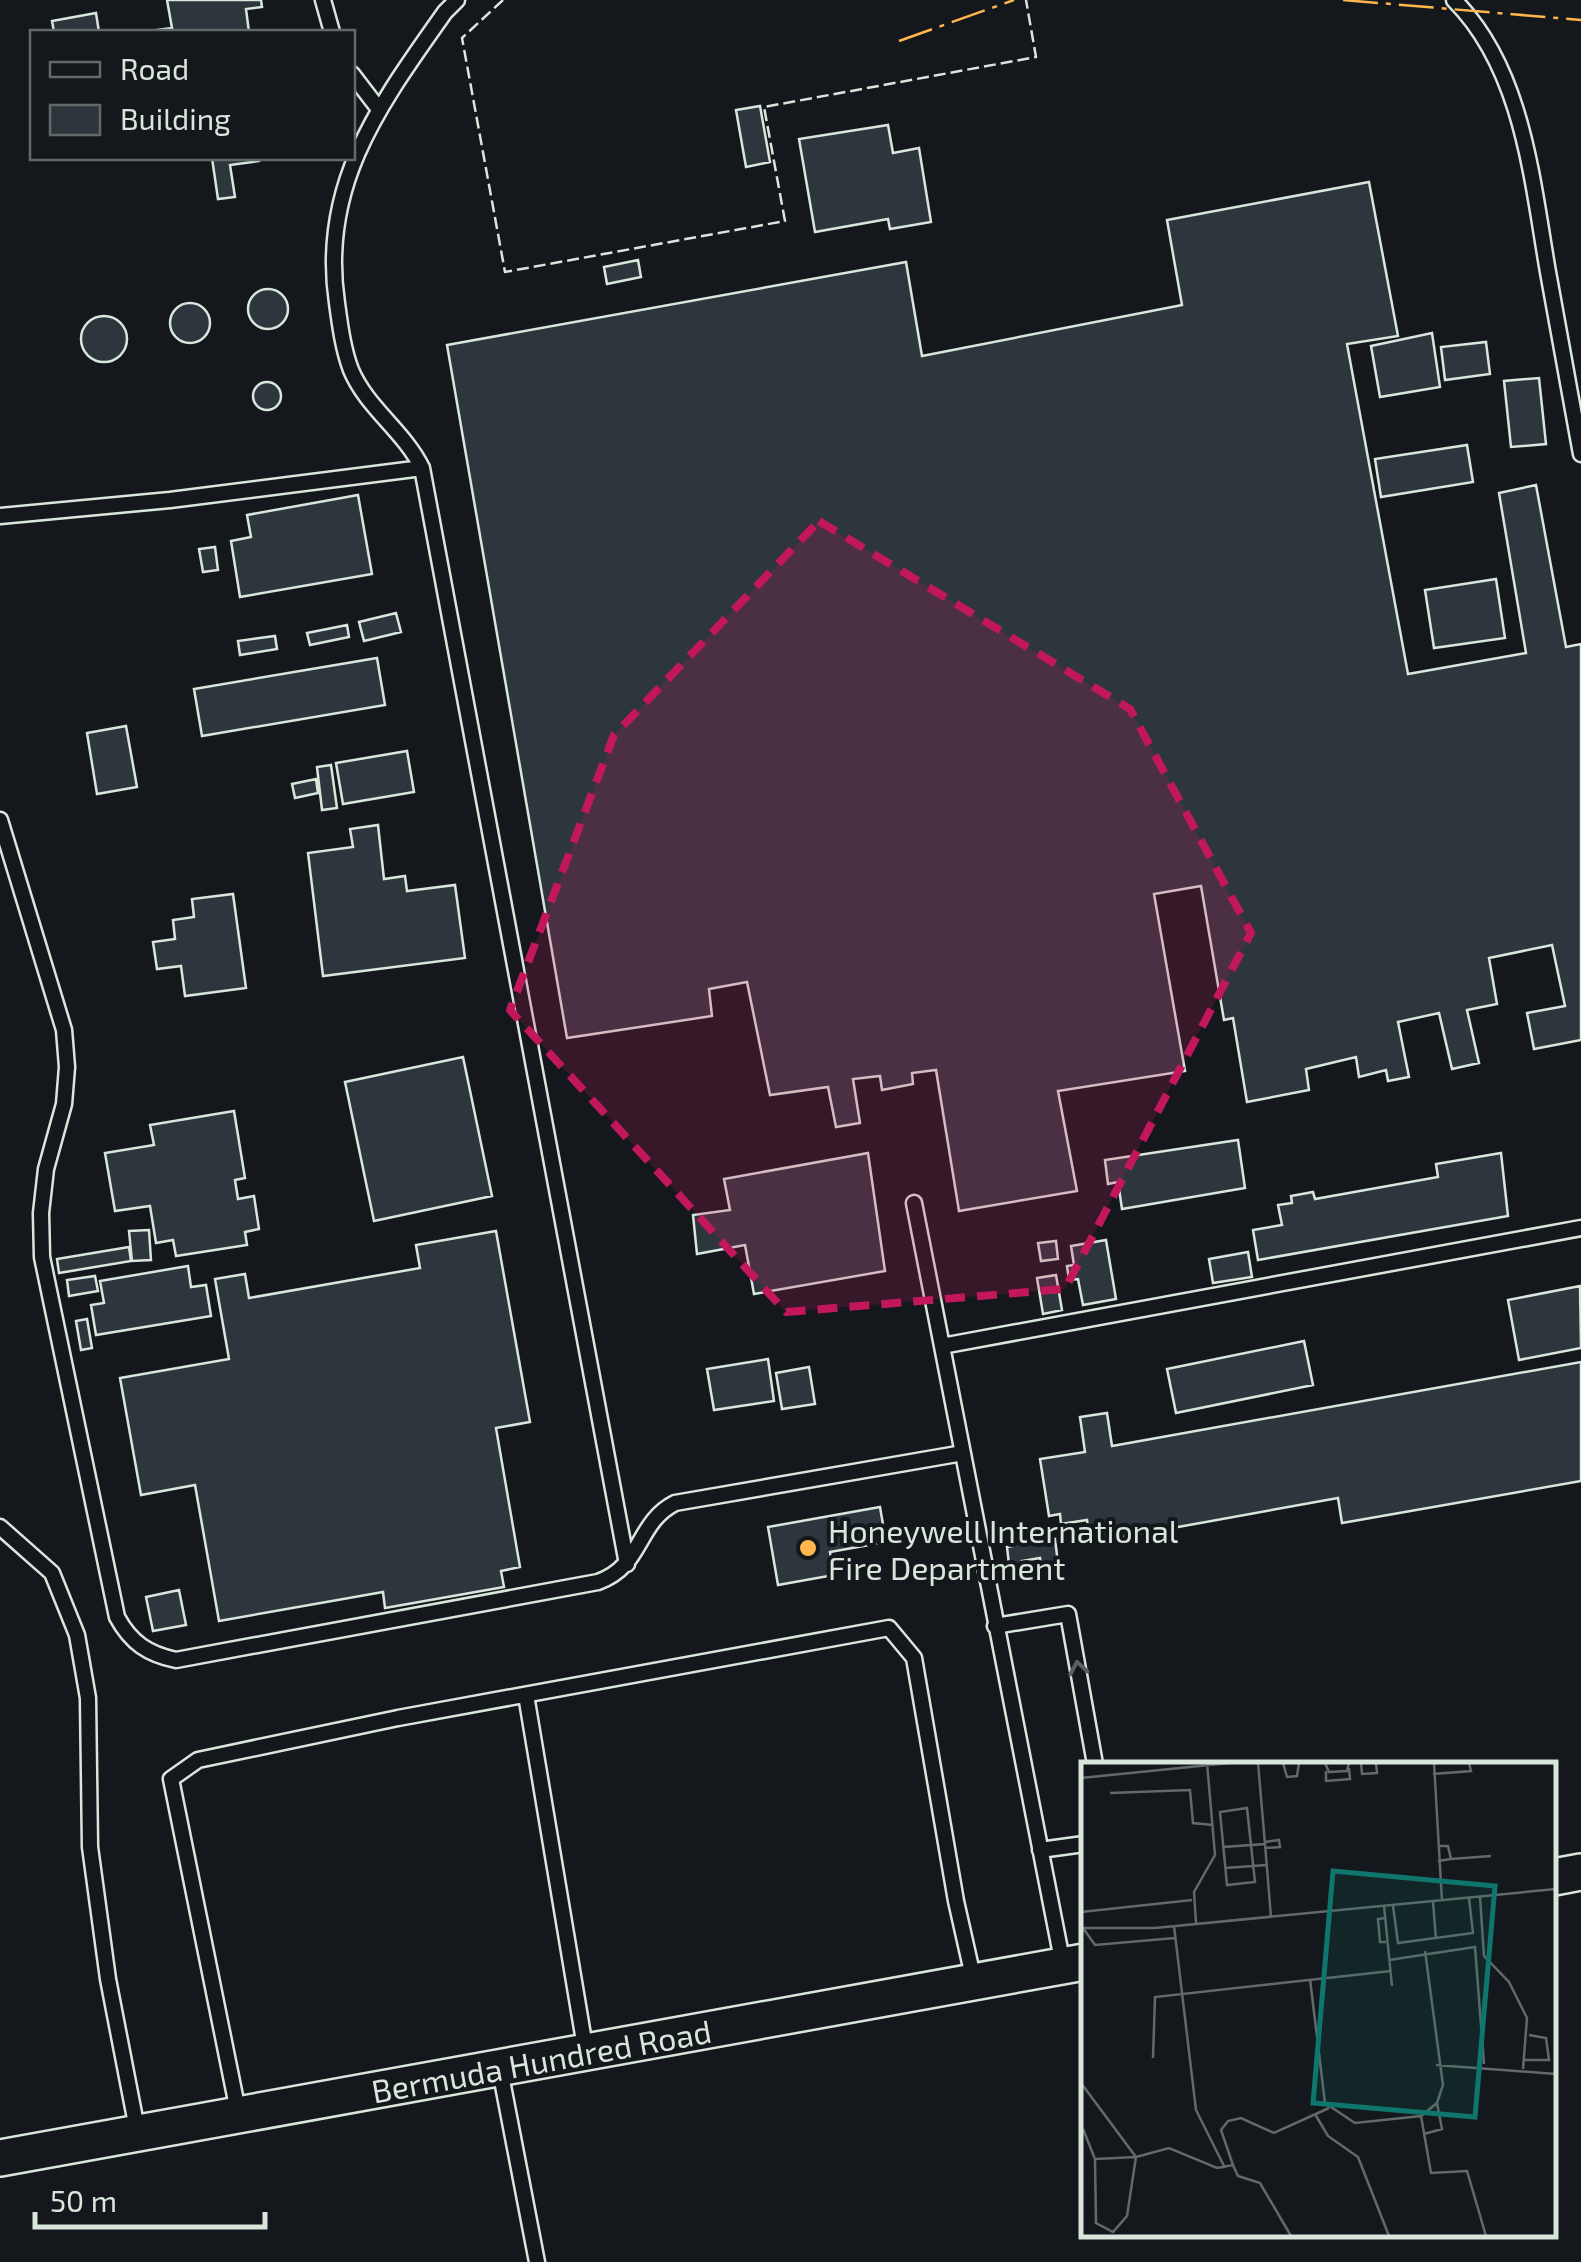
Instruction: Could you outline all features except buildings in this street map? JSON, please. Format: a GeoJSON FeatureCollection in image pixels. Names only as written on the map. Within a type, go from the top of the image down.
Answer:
{"type":"FeatureCollection","features":[{"type":"Feature","properties":{"kind":"street"},"geometry":{"type":"LineString","coordinates":[[1556,1877],[1581,1872]]}},
{"type":"Feature","properties":{"kind":"street","name":"Bermuda Hundred Road"},"geometry":{"type":"LineString","coordinates":[[0,2158],[1073,1964]]}},
{"type":"Feature","properties":{"kind":"lane"},"geometry":{"type":"LineString","coordinates":[[323,0],[331,30]]}},
{"type":"Feature","properties":{"kind":"lane"},"geometry":{"type":"LineString","coordinates":[[355,153],[378,108],[457,0]]}},
{"type":"Feature","properties":{"kind":"lane"},"geometry":{"type":"LineString","coordinates":[[1454,0],[1492,50],[1509,89],[1534,189],[1581,454]]}},
{"type":"Feature","properties":{"kind":"lane"},"geometry":{"type":"LineString","coordinates":[[355,78],[378,108]]}},
{"type":"Feature","properties":{"kind":"lane"},"geometry":{"type":"LineString","coordinates":[[353,160],[334,240],[334,288],[341,334],[351,370],[368,399],[412,447],[422,468],[627,1564]]}},
{"type":"Feature","properties":{"kind":"lane"},"geometry":{"type":"LineString","coordinates":[[0,516],[170,500],[422,468]]}},
{"type":"Feature","properties":{"kind":"lane"},"geometry":{"type":"LineString","coordinates":[[0,820],[64,1030],[64,1104],[46,1168],[42,1258],[117,1617],[140,1648],[176,1660],[598,1582],[627,1564],[651,1520],[676,1503],[963,1454]]}},
{"type":"Feature","properties":{"kind":"lane"},"geometry":{"type":"LineString","coordinates":[[914,1203],[1040,1850],[1073,1964]]}},
{"type":"Feature","properties":{"kind":"lane"},"geometry":{"type":"LineString","coordinates":[[942,1346],[1581,1228]]}},
{"type":"Feature","properties":{"kind":"lane"},"geometry":{"type":"LineString","coordinates":[[0,1527],[52,1573],[77,1635],[88,1698],[90,1846],[108,1979],[138,2134]]}},
{"type":"Feature","properties":{"kind":"lane"},"geometry":{"type":"LineString","coordinates":[[995,1626],[1068,1614],[1095,1762]]}},
{"type":"Feature","properties":{"kind":"lane"},"geometry":{"type":"LineString","coordinates":[[240,2117],[171,1779],[198,1760],[526,1694],[890,1628],[914,1658],[974,1982]]}},
{"type":"Feature","properties":{"kind":"lane"},"geometry":{"type":"LineString","coordinates":[[526,1694],[586,2054]]}},
{"type":"Feature","properties":{"kind":"lane"},"geometry":{"type":"LineString","coordinates":[[1040,1850],[1081,1844]]}},
{"type":"Feature","properties":{"kind":"lane"},"geometry":{"type":"LineString","coordinates":[[500,2069],[537,2262]]}},
{"type":"Feature","properties":{"kind":"highlighted area"},"geometry":{"type":"Polygon","coordinates":[[[819,521],[1130,709],[1251,933],[1065,1289],[786,1312],[510,1010],[614,735],[819,521]]]}},
{"type":"Feature","properties":{"kind":"fence"},"geometry":{"type":"LineString","coordinates":[[503,0],[462,38],[505,272],[785,221],[764,107],[1036,57],[1026,0]]}},
{"type":"Feature","properties":{"kind":"power"},"geometry":{"type":"LineString","coordinates":[[899,41],[1014,0]]}},
{"type":"Feature","properties":{"kind":"power"},"geometry":{"type":"LineString","coordinates":[[1343,0],[1581,20]]}},
{"type":"Feature","properties":{"kind":"place","name":"Honeywell International Fire Department"},"geometry":{"type":"Point","coordinates":[808,1548]}}]}
